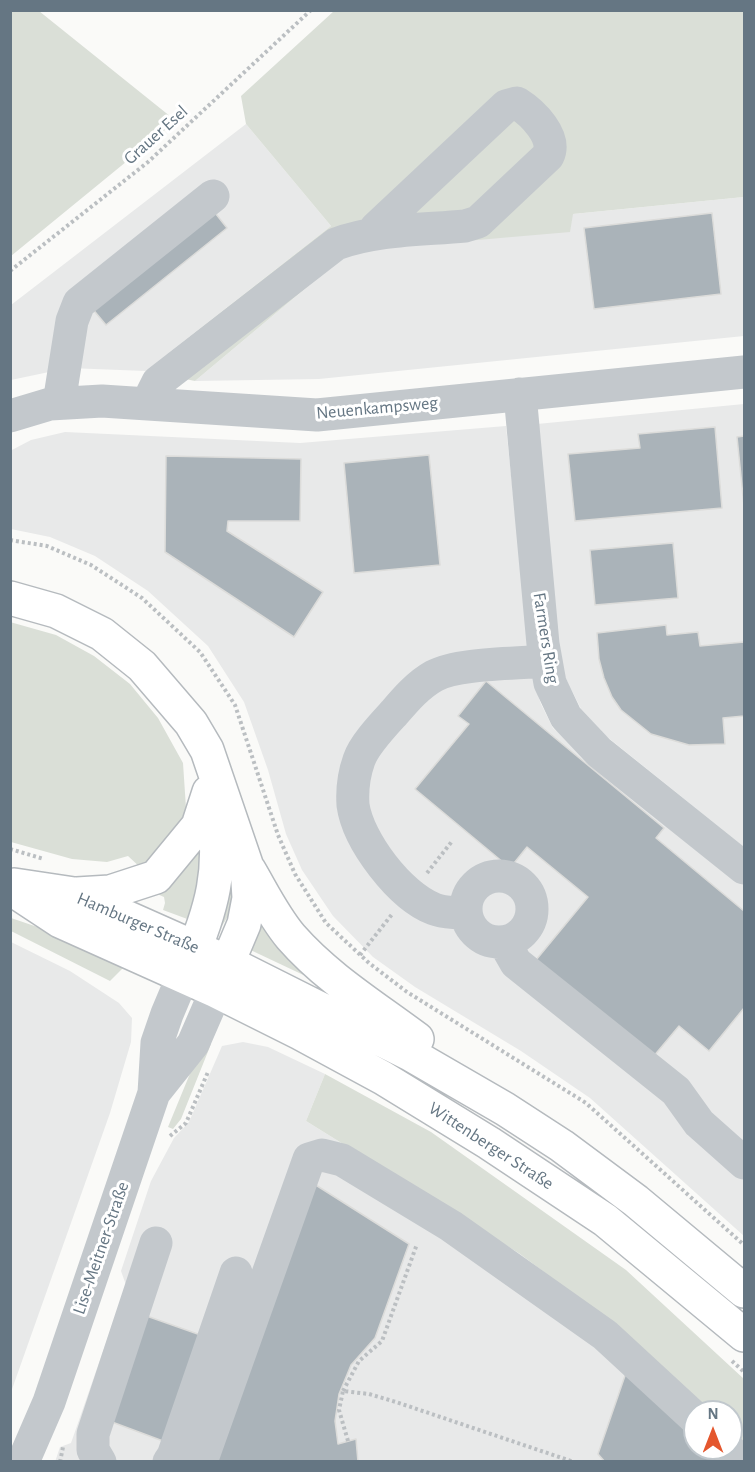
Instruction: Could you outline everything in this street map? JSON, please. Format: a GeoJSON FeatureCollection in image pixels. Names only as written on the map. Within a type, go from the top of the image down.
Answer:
{"type":"FeatureCollection","features":[{"type":"Feature","properties":{"kind":"main road"},"geometry":{"type":"LineString","coordinates":[[10,598],[56,611],[102,634],[142,666],[191,723],[207,750],[247,867],[289,935],[321,968],[349,992],[446,1060],[505,1109]]}},
{"type":"Feature","properties":{"kind":"main road"},"geometry":{"type":"LineString","coordinates":[[171,700],[196,754],[209,792],[217,831],[217,874],[211,904],[189,962]]}},
{"type":"Feature","properties":{"kind":"main road"},"geometry":{"type":"LineString","coordinates":[[74,894],[110,892],[156,877],[198,826],[209,792]]}},
{"type":"Feature","properties":{"kind":"main road"},"geometry":{"type":"LineString","coordinates":[[222,977],[244,924],[249,898],[247,867]]}},
{"type":"Feature","properties":{"kind":"main road","name":"Hamburger Straße"},"geometry":{"type":"LineString","coordinates":[[10,886],[74,894],[189,962]]}},
{"type":"Feature","properties":{"kind":"main road","name":"Hamburger Straße"},"geometry":{"type":"LineString","coordinates":[[10,886],[60,921],[189,962]]}},
{"type":"Feature","properties":{"kind":"main road","name":"Wittenberger Straße"},"geometry":{"type":"LineString","coordinates":[[189,962],[222,977],[315,1005],[410,1054],[505,1109],[562,1146],[636,1201],[744,1291]]}},
{"type":"Feature","properties":{"kind":"main road","name":"Wittenberger Straße"},"geometry":{"type":"LineString","coordinates":[[222,977],[300,1033],[383,1078],[499,1149],[604,1220],[744,1335]]}},
{"type":"Feature","properties":{"kind":"street"},"geometry":{"type":"LineString","coordinates":[[147,404],[158,382],[336,244],[373,234],[465,226],[478,222],[548,156],[551,149],[549,138],[526,109],[517,103],[506,106],[376,228],[373,234]]}},
{"type":"Feature","properties":{"kind":"street"},"geometry":{"type":"LineString","coordinates":[[59,403],[72,321],[79,303],[213,196]]}},
{"type":"Feature","properties":{"kind":"street","name":"Neuenkampsweg"},"geometry":{"type":"LineString","coordinates":[[10,416],[50,404],[102,401],[317,415],[744,372]]}},
{"type":"Feature","properties":{"kind":"street","name":"Farmers Ring"},"geometry":{"type":"LineString","coordinates":[[520,394],[546,661],[550,683],[566,717],[599,752],[744,868]]}},
{"type":"Feature","properties":{"kind":"street"},"geometry":{"type":"LineString","coordinates":[[466,914],[434,909],[409,894],[391,878],[374,855],[360,829],[354,807],[352,788],[359,758],[414,690],[432,677],[449,669],[546,661]]}},
{"type":"Feature","properties":{"kind":"street"},"geometry":{"type":"LineString","coordinates":[[494,876],[508,876],[520,882],[529,892],[533,904],[532,917],[527,929],[517,938],[504,942],[491,942],[479,936],[470,926],[466,914],[466,901],[472,889],[482,880],[494,876]]}},
{"type":"Feature","properties":{"kind":"street"},"geometry":{"type":"LineString","coordinates":[[504,942],[516,963],[676,1091],[699,1124],[744,1163]]}},
{"type":"Feature","properties":{"kind":"street","name":"Lise-Meitner-Straße"},"geometry":{"type":"LineString","coordinates":[[22,1461],[49,1402],[154,1093],[157,1043],[166,1014],[189,962]]}},
{"type":"Feature","properties":{"kind":"street","name":"Lise-Meitner-Straße"},"geometry":{"type":"LineString","coordinates":[[154,1093],[193,1044],[222,977]]}},
{"type":"Feature","properties":{"kind":"street"},"geometry":{"type":"LineString","coordinates":[[201,1461],[309,1159],[322,1155],[342,1160],[451,1226],[604,1335],[683,1407]]}},
{"type":"Feature","properties":{"kind":"street"},"geometry":{"type":"LineString","coordinates":[[100,1461],[93,1450],[93,1434],[156,1243]]}},
{"type":"Feature","properties":{"kind":"street"},"geometry":{"type":"LineString","coordinates":[[169,1461],[173,1456],[236,1273]]}},
{"type":"Feature","properties":{"kind":"street","name":"Lise-Meitner-Straße"},"geometry":{"type":"LineString","coordinates":[[44,1461],[49,1402]]}},
{"type":"Feature","properties":{"kind":"path","name":"Grauer Esel"},"geometry":{"type":"LineString","coordinates":[[10,271],[148,162],[310,10]]}},
{"type":"Feature","properties":{"kind":"path"},"geometry":{"type":"LineString","coordinates":[[348,1441],[339,1410],[346,1378],[363,1353],[382,1341],[417,1244]]}},
{"type":"Feature","properties":{"kind":"path"},"geometry":{"type":"LineString","coordinates":[[343,1390],[369,1394],[396,1402],[574,1461]]}},
{"type":"Feature","properties":{"kind":"shaded area"},"geometry":{"type":"Polygon","coordinates":[[[11,10],[39,11],[176,121],[11,256],[11,10]]]}},
{"type":"Feature","properties":{"kind":"shaded area"},"geometry":{"type":"Polygon","coordinates":[[[334,11],[744,11],[744,197],[573,214],[570,232],[350,251],[195,381],[146,371],[331,226],[246,124],[241,96],[334,11]]]}},
{"type":"Feature","properties":{"kind":"shaded area"},"geometry":{"type":"Polygon","coordinates":[[[246,124],[331,226],[146,371],[68,368],[11,380],[11,305],[246,124]]]}},
{"type":"Feature","properties":{"kind":"shaded area"},"geometry":{"type":"Polygon","coordinates":[[[744,197],[744,336],[319,379],[195,381],[350,251],[573,214],[744,197]]]}},
{"type":"Feature","properties":{"kind":"shaded area"},"geometry":{"type":"Polygon","coordinates":[[[744,404],[744,847],[606,736],[581,709],[564,675],[558,656],[537,424],[744,404]]]}},
{"type":"Feature","properties":{"kind":"shaded area"},"geometry":{"type":"Polygon","coordinates":[[[506,426],[528,641],[535,687],[553,728],[744,885],[744,1236],[590,1098],[521,1051],[415,987],[373,957],[333,916],[302,870],[286,834],[268,770],[244,702],[208,646],[148,591],[95,556],[50,537],[11,529],[10,451],[31,440],[65,432],[300,443],[506,426]]]}},
{"type":"Feature","properties":{"kind":"shaded area"},"geometry":{"type":"Polygon","coordinates":[[[10,622],[56,635],[94,656],[130,684],[158,718],[183,763],[186,808],[172,845],[142,869],[128,856],[107,862],[72,859],[11,842],[10,622]]]}},
{"type":"Feature","properties":{"kind":"shaded area"},"geometry":{"type":"Polygon","coordinates":[[[200,838],[198,879],[190,920],[163,910],[164,897],[146,889],[200,838]]]}},
{"type":"Feature","properties":{"kind":"shaded area"},"geometry":{"type":"Polygon","coordinates":[[[232,865],[237,867],[231,911],[222,926],[220,925],[232,865]]]}},
{"type":"Feature","properties":{"kind":"shaded area"},"geometry":{"type":"Polygon","coordinates":[[[260,906],[314,980],[242,946],[260,906]]]}},
{"type":"Feature","properties":{"kind":"shaded area"},"geometry":{"type":"Polygon","coordinates":[[[11,918],[58,934],[128,963],[110,981],[11,931],[11,918]]]}},
{"type":"Feature","properties":{"kind":"shaded area"},"geometry":{"type":"Polygon","coordinates":[[[11,942],[70,971],[119,1003],[132,1018],[131,1042],[110,1113],[11,1392],[11,942]]]}},
{"type":"Feature","properties":{"kind":"shaded area"},"geometry":{"type":"Polygon","coordinates":[[[203,1042],[211,1044],[181,1119],[173,1129],[168,1127],[203,1042]]]}},
{"type":"Feature","properties":{"kind":"shaded area"},"geometry":{"type":"Polygon","coordinates":[[[243,1042],[268,1047],[325,1074],[306,1121],[520,1254],[594,1310],[683,1400],[683,1460],[742,1460],[744,1462],[55,1462],[60,1447],[71,1443],[126,1285],[121,1271],[151,1181],[174,1138],[189,1122],[222,1046],[243,1042]]]}},
{"type":"Feature","properties":{"kind":"shaded area"},"geometry":{"type":"Polygon","coordinates":[[[325,1074],[431,1132],[626,1270],[744,1379],[744,1447],[743,1400],[693,1400],[594,1310],[520,1254],[306,1121],[325,1074]]]}},
{"type":"Feature","properties":{"kind":"building"},"geometry":{"type":"Polygon","coordinates":[[[212,209],[227,228],[106,325],[91,307],[212,209]]]}},
{"type":"Feature","properties":{"kind":"building"},"geometry":{"type":"Polygon","coordinates":[[[712,213],[721,294],[594,309],[584,228],[712,213]]]}},
{"type":"Feature","properties":{"kind":"building"},"geometry":{"type":"Polygon","coordinates":[[[715,427],[722,508],[575,521],[568,454],[640,448],[638,434],[715,427]]]}},
{"type":"Feature","properties":{"kind":"building"},"geometry":{"type":"Polygon","coordinates":[[[744,436],[744,506],[737,437],[744,436]]]}},
{"type":"Feature","properties":{"kind":"building"},"geometry":{"type":"Polygon","coordinates":[[[429,455],[440,565],[354,573],[344,463],[429,455]]]}},
{"type":"Feature","properties":{"kind":"building"},"geometry":{"type":"Polygon","coordinates":[[[166,456],[301,459],[300,521],[228,521],[227,531],[323,592],[294,637],[165,552],[166,456]]]}},
{"type":"Feature","properties":{"kind":"building"},"geometry":{"type":"Polygon","coordinates":[[[673,543],[678,598],[595,605],[590,550],[673,543]]]}},
{"type":"Feature","properties":{"kind":"building"},"geometry":{"type":"Polygon","coordinates":[[[666,625],[667,635],[698,632],[700,646],[744,642],[744,716],[723,718],[725,744],[689,745],[651,734],[621,710],[612,697],[599,659],[597,633],[666,625]]]}},
{"type":"Feature","properties":{"kind":"building"},"geometry":{"type":"Polygon","coordinates":[[[486,681],[664,828],[656,838],[744,911],[744,1008],[709,1051],[679,1026],[653,1057],[536,960],[588,897],[527,847],[510,868],[415,789],[469,724],[458,716],[486,681]]]}},
{"type":"Feature","properties":{"kind":"building"},"geometry":{"type":"Polygon","coordinates":[[[311,1182],[409,1244],[375,1338],[351,1365],[339,1394],[335,1421],[338,1444],[356,1439],[358,1462],[210,1462],[311,1182]]]}},
{"type":"Feature","properties":{"kind":"building"},"geometry":{"type":"Polygon","coordinates":[[[141,1314],[209,1338],[171,1444],[104,1419],[141,1314]]]}},
{"type":"Feature","properties":{"kind":"building"},"geometry":{"type":"Polygon","coordinates":[[[628,1367],[683,1420],[683,1460],[723,1460],[725,1462],[605,1462],[598,1454],[628,1367]]]}}]}
